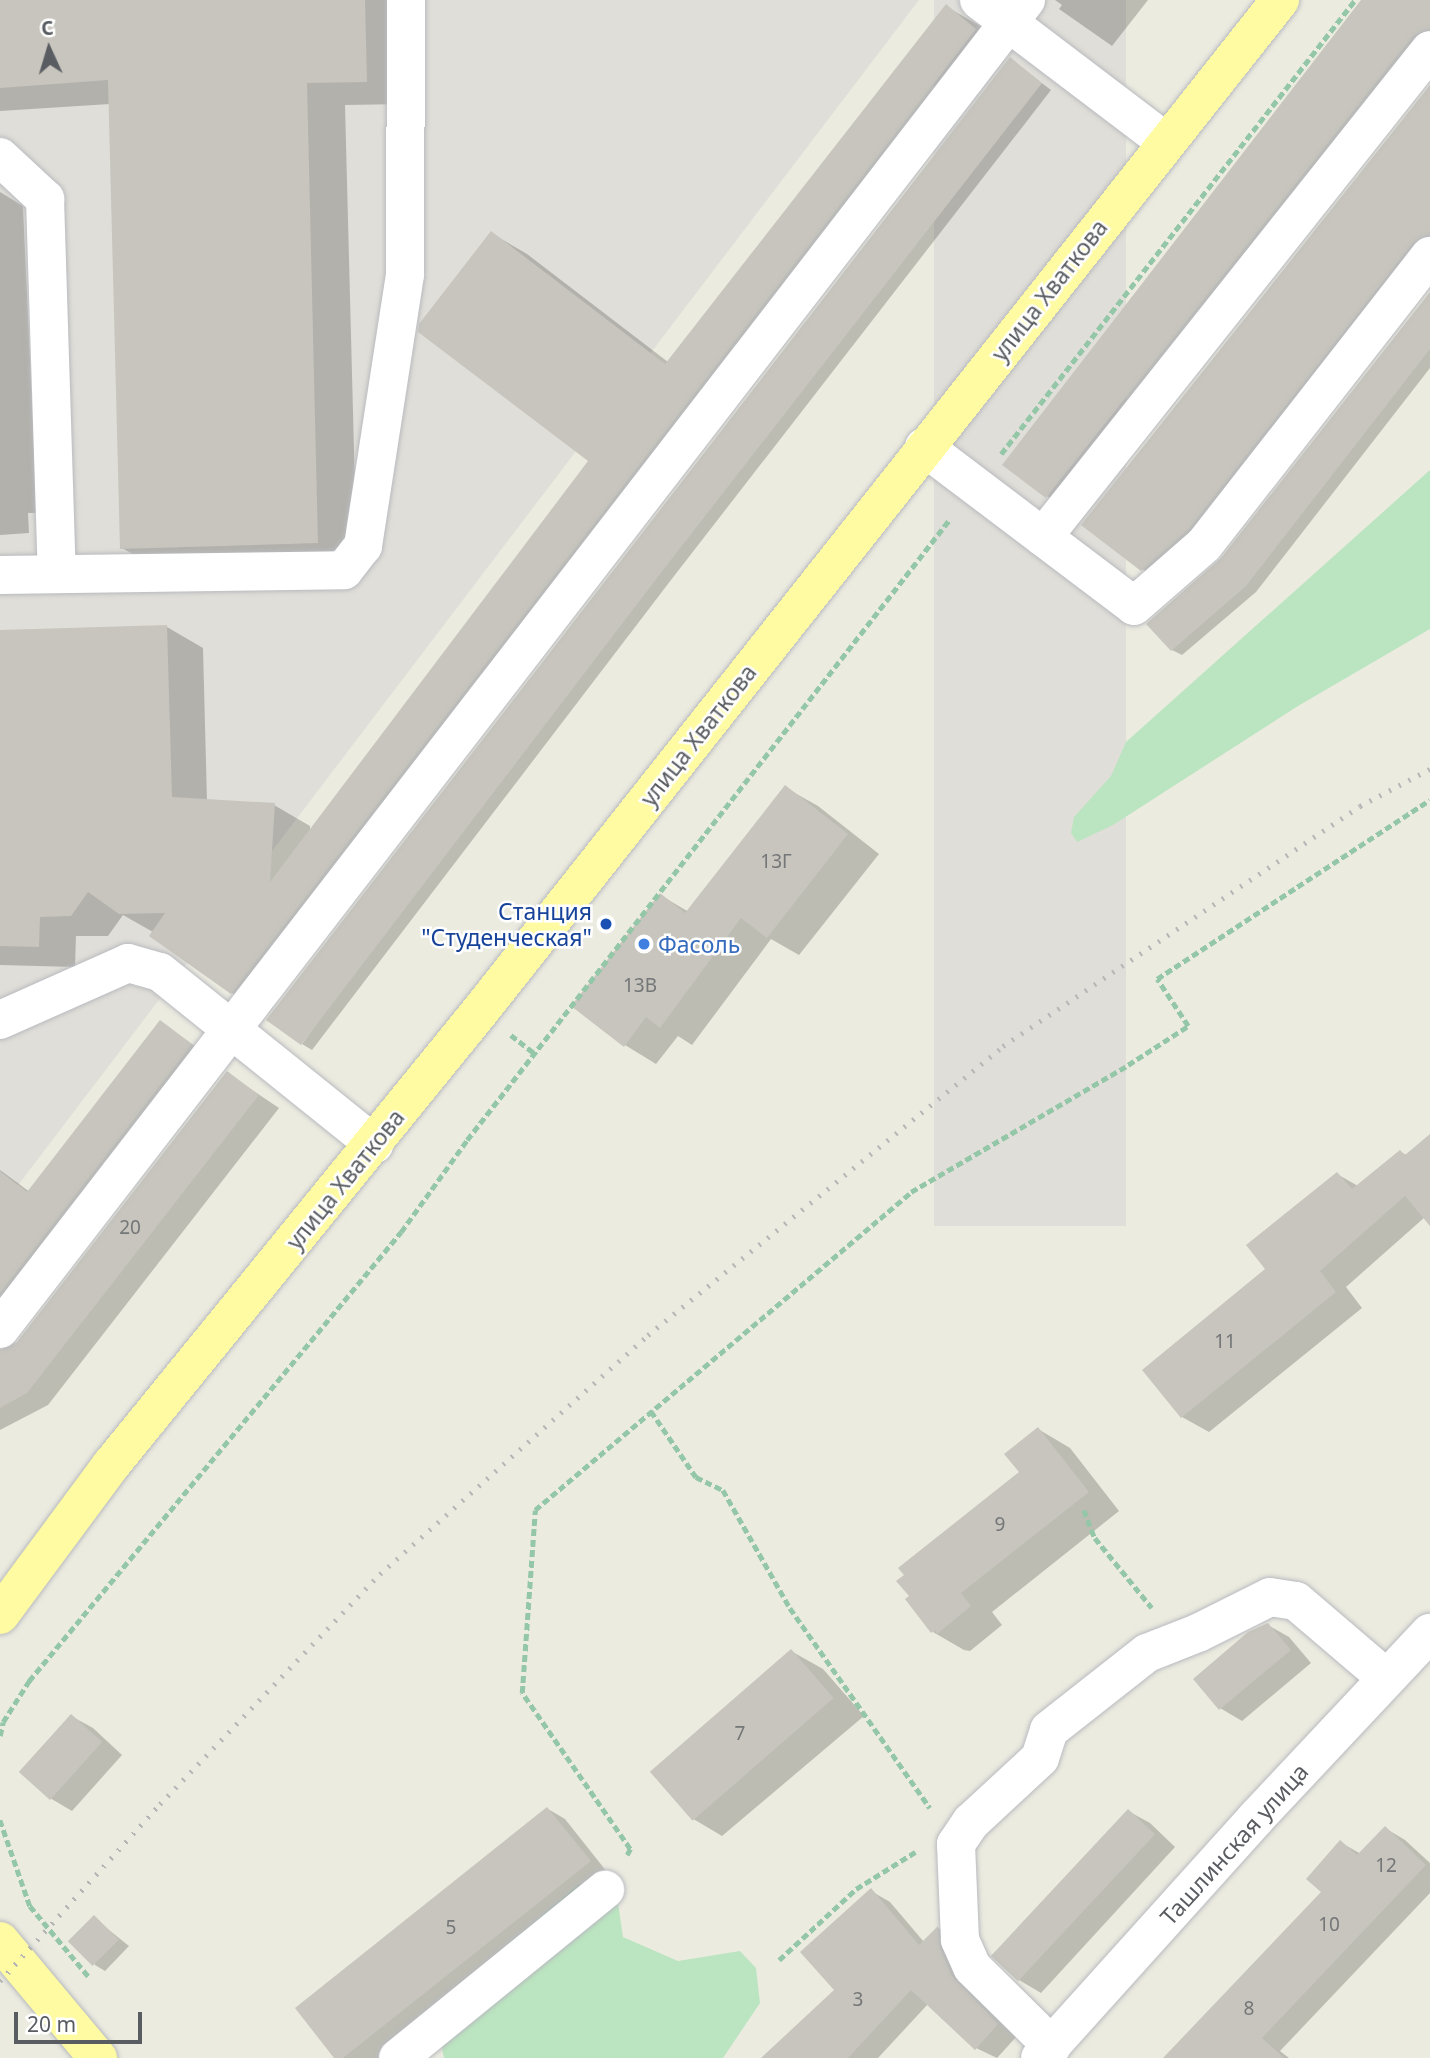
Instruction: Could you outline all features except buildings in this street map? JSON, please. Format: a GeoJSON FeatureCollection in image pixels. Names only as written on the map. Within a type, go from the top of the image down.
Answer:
{"type":"FeatureCollection","features":[{"type":"Feature","properties":{"kind":"main road","name":"улица Хваткова"},"geometry":{"type":"LineString","coordinates":[[3,1606],[111,1465],[374,1144],[1280,0]]}},
{"type":"Feature","properties":{"kind":"main road"},"geometry":{"type":"LineString","coordinates":[[0,1941],[98,2058]]}},
{"type":"Feature","properties":{"kind":"street"},"geometry":{"type":"LineString","coordinates":[[0,575],[344,570],[363,546],[405,275],[406,0]]}},
{"type":"Feature","properties":{"kind":"street"},"geometry":{"type":"LineString","coordinates":[[0,1329],[232,1029],[1004,7],[1167,142]]}},
{"type":"Feature","properties":{"kind":"street"},"geometry":{"type":"LineString","coordinates":[[1043,537],[1430,50]]}},
{"type":"Feature","properties":{"kind":"street"},"geometry":{"type":"LineString","coordinates":[[0,157],[45,199],[57,574]]}},
{"type":"Feature","properties":{"kind":"street"},"geometry":{"type":"LineString","coordinates":[[924,447],[1134,606],[1204,545],[1430,256]]}},
{"type":"Feature","properties":{"kind":"street"},"geometry":{"type":"LineString","coordinates":[[0,1020],[128,962],[160,972],[374,1144]]}},
{"type":"Feature","properties":{"kind":"street"},"geometry":{"type":"LineString","coordinates":[[1046,2052],[972,1967],[960,1940],[956,1844],[971,1822],[1040,1758],[1049,1730],[1147,1653],[1270,1597],[1296,1601],[1385,1678]]}},
{"type":"Feature","properties":{"kind":"street","name":"Ташлинская улица"},"geometry":{"type":"LineString","coordinates":[[1046,2052],[1385,1678],[1430,1633]]}},
{"type":"Feature","properties":{"kind":"street"},"geometry":{"type":"LineString","coordinates":[[398,2058],[605,1890]]}},
{"type":"Feature","properties":{"kind":"path"},"geometry":{"type":"LineString","coordinates":[[0,1736],[3,1722],[29,1681],[401,1232],[467,1140],[1355,0]]}},
{"type":"Feature","properties":{"kind":"path"},"geometry":{"type":"LineString","coordinates":[[605,1890],[630,1849],[522,1693],[535,1510],[911,1192],[1128,1065],[1188,1026],[1157,979],[1430,800]]}},
{"type":"Feature","properties":{"kind":"path"},"geometry":{"type":"LineString","coordinates":[[651,1411],[696,1477],[723,1490],[790,1608],[956,1844],[910,1853],[856,1889],[779,1960]]}},
{"type":"Feature","properties":{"kind":"path"},"geometry":{"type":"LineString","coordinates":[[1084,1510],[1095,1538],[1178,1641]]}},
{"type":"Feature","properties":{"kind":"path"},"geometry":{"type":"LineString","coordinates":[[0,1821],[30,1906],[90,1978]]}},
{"type":"Feature","properties":{"kind":"shaded area"},"geometry":{"type":"Polygon","coordinates":[[[0,0],[919,0],[0,1209],[0,0]]]}},
{"type":"Feature","properties":{"kind":"shaded area"},"geometry":{"type":"Polygon","coordinates":[[[934,0],[1126,0],[1126,1226],[934,1226],[934,0]]]}},
{"type":"Feature","properties":{"kind":"green space"},"geometry":{"type":"Polygon","coordinates":[[[1430,470],[1430,629],[1298,706],[1113,825],[1077,842],[1071,833],[1074,817],[1111,776],[1126,742],[1430,470]]]}},
{"type":"Feature","properties":{"kind":"green space"},"geometry":{"type":"Polygon","coordinates":[[[579,1884],[617,1896],[623,1937],[678,1961],[740,1951],[756,1968],[760,2003],[723,2058],[444,2058],[433,2007],[579,1884]]]}},
{"type":"Feature","properties":{"kind":"railway"},"geometry":{"type":"LineString","coordinates":[[0,1981],[160,1804],[380,1574],[648,1335],[1003,1046],[1360,806],[1430,769]]}},
{"type":"Feature","properties":{"kind":"place","name":"Станция \"Студенческая\""},"geometry":{"type":"Point","coordinates":[606,924]}},
{"type":"Feature","properties":{"kind":"place","name":"Фасоль"},"geometry":{"type":"Point","coordinates":[644,944]}}]}
